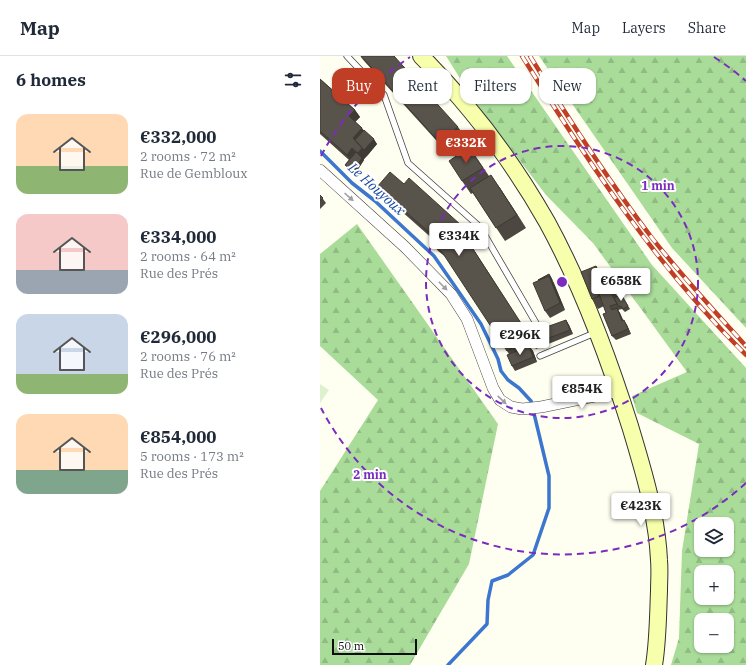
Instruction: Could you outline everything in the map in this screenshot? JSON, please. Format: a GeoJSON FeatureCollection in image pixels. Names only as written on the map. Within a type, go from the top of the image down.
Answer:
{"type":"FeatureCollection","features":[{"type":"Feature","properties":{"kind":"main road"},"geometry":{"type":"LineString","coordinates":[[426,59],[481,124],[521,179],[558,244],[597,332],[619,390],[647,486],[655,523],[660,560],[654,665]]}},
{"type":"Feature","properties":{"kind":"street"},"geometry":{"type":"LineString","coordinates":[[320,170],[405,247],[451,294],[466,319],[493,388],[500,400],[511,407],[541,407],[619,390]]}},
{"type":"Feature","properties":{"kind":"lane"},"geometry":{"type":"LineString","coordinates":[[347,56],[384,95],[408,163],[480,226],[540,330]]}},
{"type":"Feature","properties":{"kind":"lane"},"geometry":{"type":"LineString","coordinates":[[540,356],[597,332]]}},
{"type":"Feature","properties":{"kind":"green space"},"geometry":{"type":"Polygon","coordinates":[[[446,56],[507,56],[515,68],[460,68],[460,78],[446,56]]]}},
{"type":"Feature","properties":{"kind":"green space"},"geometry":{"type":"Polygon","coordinates":[[[539,56],[746,56],[746,328],[672,248],[572,104],[596,104],[596,68],[547,68],[539,56]]]}},
{"type":"Feature","properties":{"kind":"green space"},"geometry":{"type":"Polygon","coordinates":[[[531,91],[652,265],[746,368],[746,665],[671,665],[679,638],[682,551],[699,444],[637,413],[632,396],[687,372],[593,243],[546,195],[477,104],[531,104],[531,91]]]}},
{"type":"Feature","properties":{"kind":"green space"},"geometry":{"type":"Polygon","coordinates":[[[357,224],[498,424],[469,564],[410,665],[320,665],[320,491],[378,400],[320,346],[320,254],[357,224]]]}},
{"type":"Feature","properties":{"kind":"green space"},"geometry":{"type":"Polygon","coordinates":[[[320,384],[329,390],[320,403],[320,384]]]}},
{"type":"Feature","properties":{"kind":"building"},"geometry":{"type":"Polygon","coordinates":[[[361,56],[394,56],[405,68],[393,68],[393,91],[385,82],[385,68],[372,68],[361,56]]]}},
{"type":"Feature","properties":{"kind":"building"},"geometry":{"type":"Polygon","coordinates":[[[320,79],[332,90],[332,104],[348,104],[355,110],[349,116],[362,128],[353,138],[362,148],[358,153],[352,148],[347,155],[320,131],[320,79]]]}},
{"type":"Feature","properties":{"kind":"building"},"geometry":{"type":"Polygon","coordinates":[[[405,104],[437,104],[458,127],[440,143],[405,104]]]}},
{"type":"Feature","properties":{"kind":"building"},"geometry":{"type":"Polygon","coordinates":[[[364,130],[374,139],[364,150],[355,140],[364,130]]]}},
{"type":"Feature","properties":{"kind":"building"},"geometry":{"type":"Polygon","coordinates":[[[469,147],[483,168],[462,181],[449,161],[469,147]]]}},
{"type":"Feature","properties":{"kind":"building"},"geometry":{"type":"Polygon","coordinates":[[[356,152],[362,158],[353,172],[345,165],[356,152]]]}},
{"type":"Feature","properties":{"kind":"building"},"geometry":{"type":"Polygon","coordinates":[[[390,172],[404,184],[409,178],[472,235],[467,240],[530,337],[507,351],[442,252],[433,244],[437,239],[377,187],[390,172]]]}},
{"type":"Feature","properties":{"kind":"building"},"geometry":{"type":"Polygon","coordinates":[[[491,175],[517,215],[496,228],[470,188],[491,175]]]}},
{"type":"Feature","properties":{"kind":"building"},"geometry":{"type":"Polygon","coordinates":[[[596,266],[602,280],[594,284],[599,296],[592,299],[581,272],[596,266]]]}},
{"type":"Feature","properties":{"kind":"building"},"geometry":{"type":"Polygon","coordinates":[[[604,270],[615,293],[612,295],[617,304],[610,306],[612,310],[617,308],[622,321],[624,320],[628,329],[612,336],[603,314],[606,313],[597,288],[605,285],[599,271],[604,270]]]}},
{"type":"Feature","properties":{"kind":"building"},"geometry":{"type":"Polygon","coordinates":[[[549,274],[552,280],[549,276],[538,280],[549,274]]]}},
{"type":"Feature","properties":{"kind":"building"},"geometry":{"type":"Polygon","coordinates":[[[549,276],[560,303],[545,311],[533,283],[549,276]]]}},
{"type":"Feature","properties":{"kind":"building"},"geometry":{"type":"Polygon","coordinates":[[[621,294],[628,306],[623,309],[621,306],[619,307],[614,298],[621,294]]]}},
{"type":"Feature","properties":{"kind":"building"},"geometry":{"type":"Polygon","coordinates":[[[566,320],[570,330],[533,344],[531,339],[540,335],[538,330],[566,320]]]}},
{"type":"Feature","properties":{"kind":"building"},"geometry":{"type":"Polygon","coordinates":[[[529,346],[533,357],[512,366],[507,355],[529,346]]]}},
{"type":"Feature","properties":{"kind":"waterway","name":"Le Houyoux"},"geometry":{"type":"LineString","coordinates":[[320,151],[352,183],[375,201],[434,256],[481,324],[498,359],[501,371],[508,380],[519,388],[531,401],[549,476],[549,508],[533,555],[508,575],[492,581],[488,600],[487,624],[448,665]]}},
{"type":"Feature","properties":{"kind":"railway"},"geometry":{"type":"LineString","coordinates":[[522,56],[598,174],[653,250],[683,286],[746,355]]}},
{"type":"Feature","properties":{"kind":"railway"},"geometry":{"type":"LineString","coordinates":[[530,56],[589,148],[652,238],[686,280],[746,346]]}}]}
